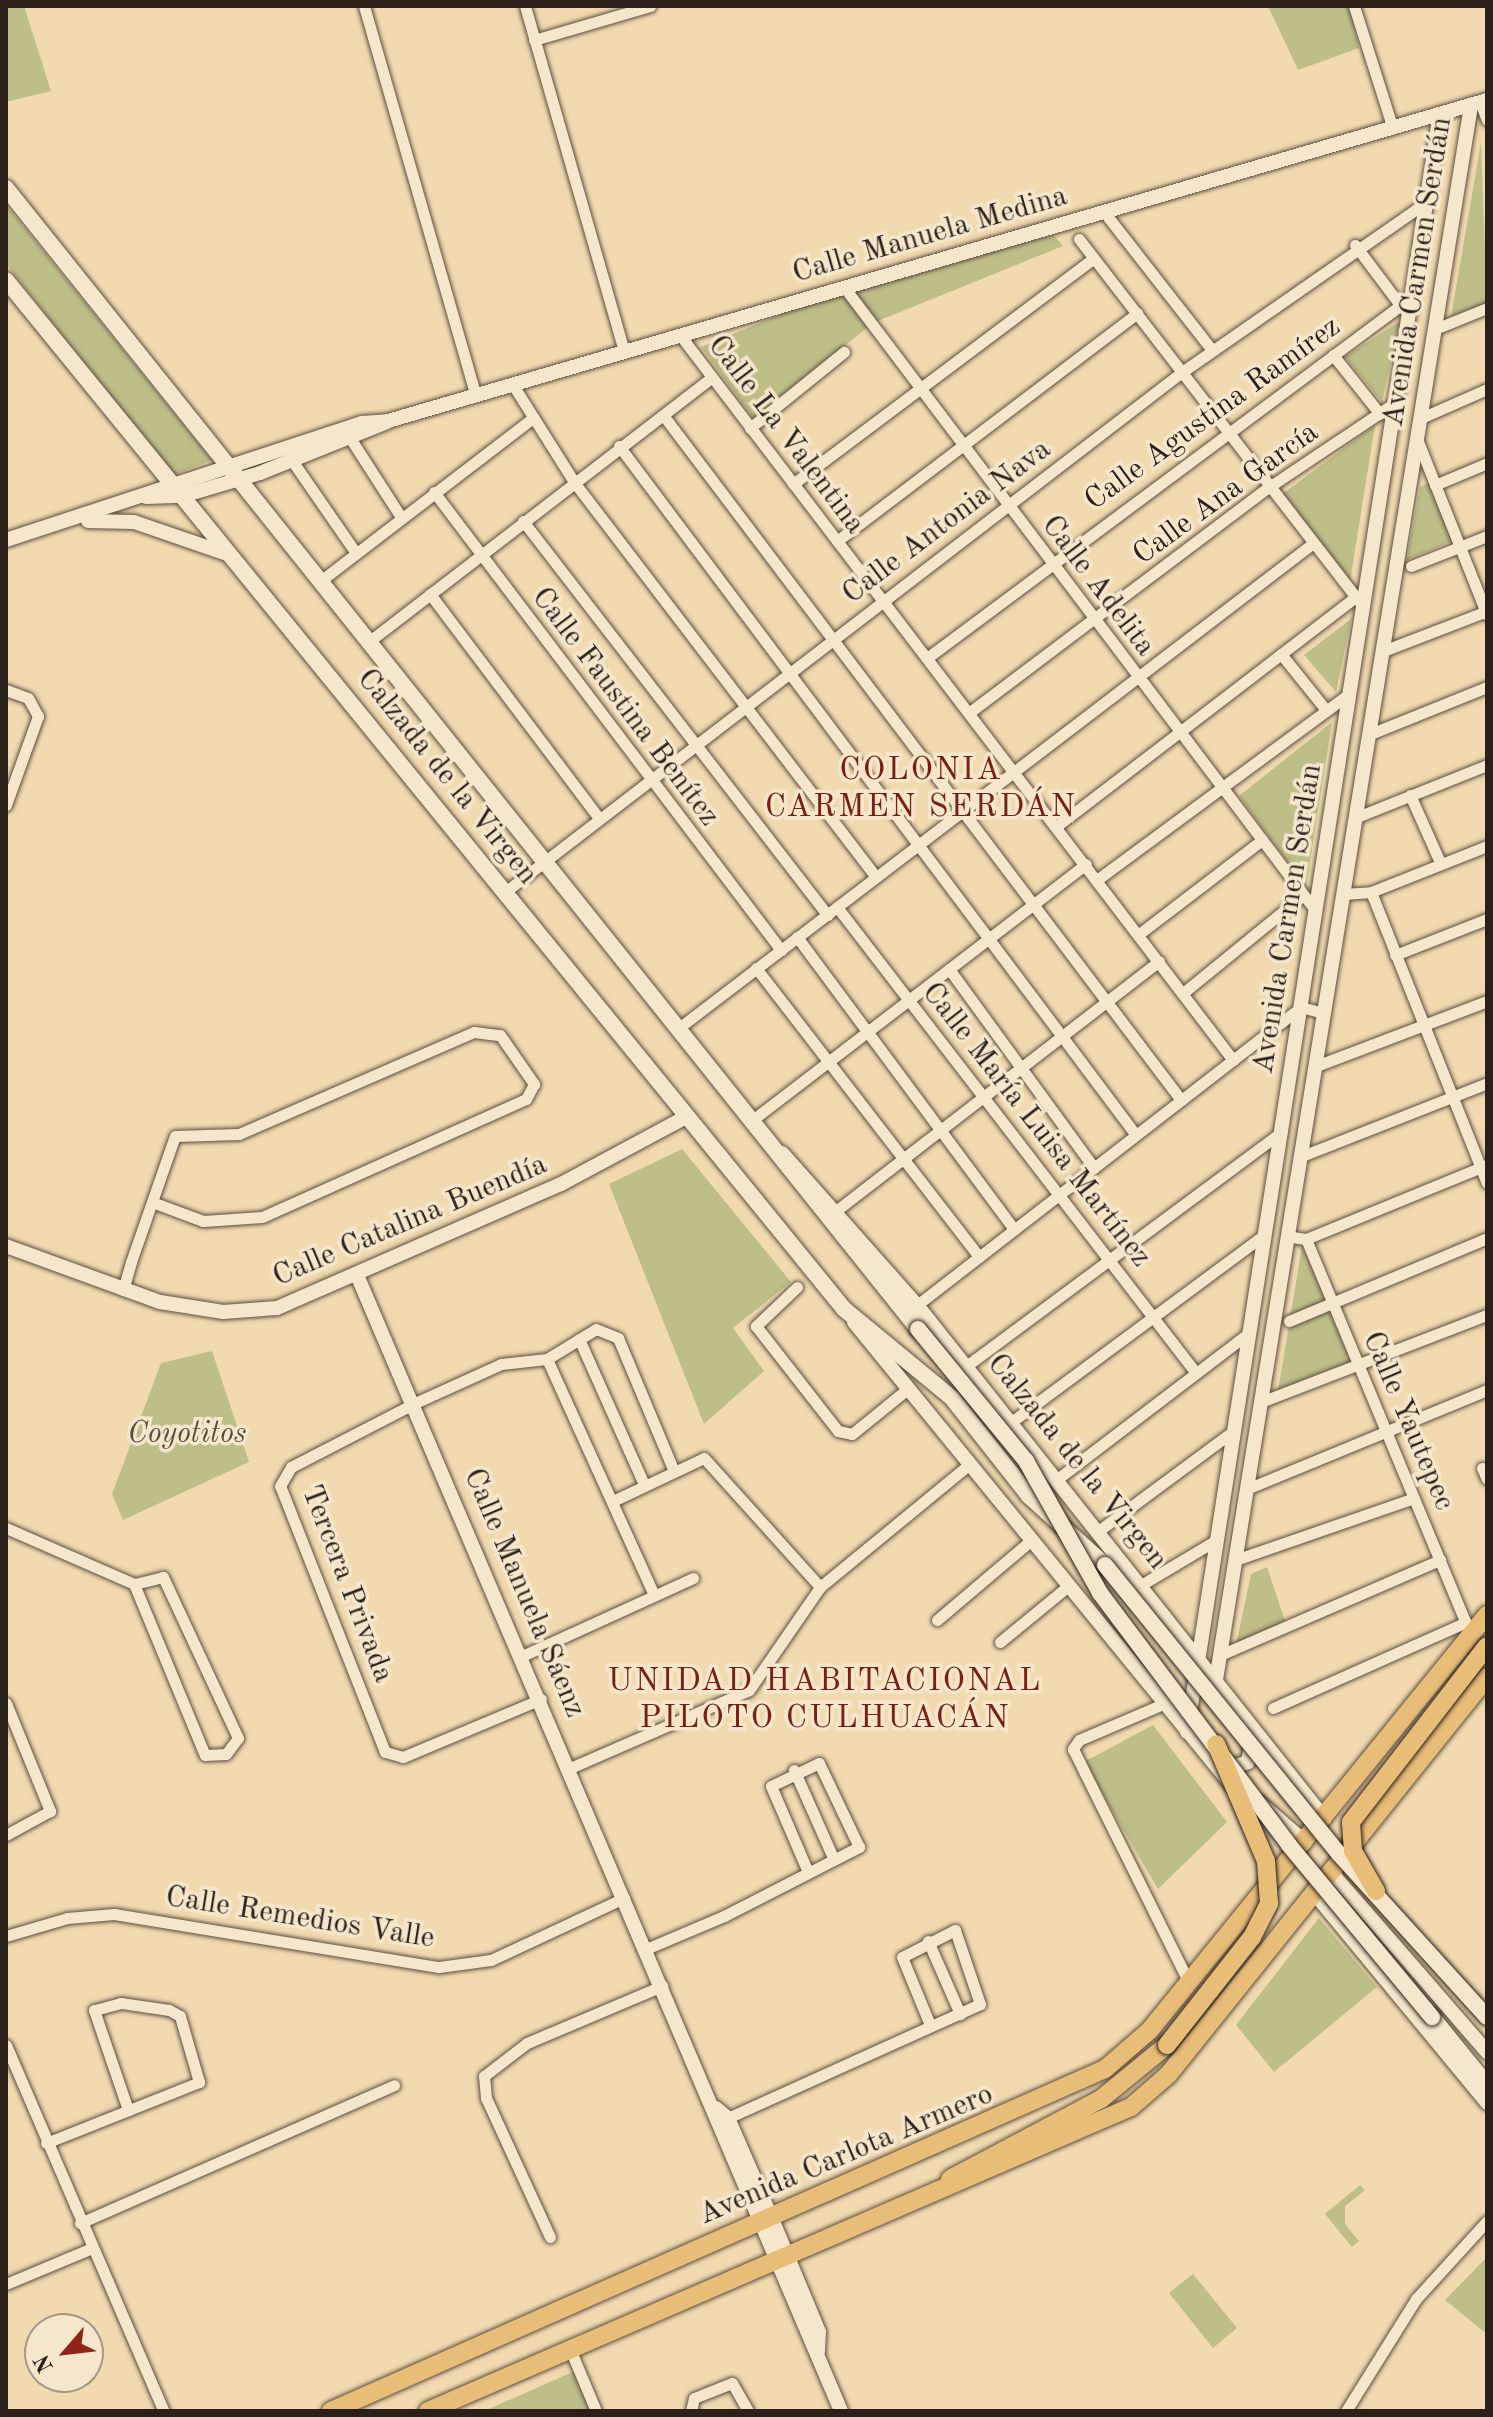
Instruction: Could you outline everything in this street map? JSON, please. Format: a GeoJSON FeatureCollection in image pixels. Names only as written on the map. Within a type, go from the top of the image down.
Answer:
{"type":"FeatureCollection","features":[{"type":"Feature","properties":{"kind":"main road","name":"Calzada de la Virgen"},"geometry":{"type":"LineString","coordinates":[[6,188],[234,480],[755,1118],[777,1149],[792,1179],[1026,1461],[1100,1593],[1487,2085]]}},
{"type":"Feature","properties":{"kind":"main road","name":"Calzada de la Virgen"},"geometry":{"type":"LineString","coordinates":[[6,280],[505,892],[684,1118],[844,1309],[952,1398],[1029,1496],[1105,1565],[1376,1891],[1487,2017]]}},
{"type":"Feature","properties":{"kind":"main road","name":"Avenida Carlota Armero"},"geometry":{"type":"LineString","coordinates":[[331,2411],[1077,2085],[1128,2051],[1189,1983],[1325,1819],[1468,1628],[1487,1615]]}},
{"type":"Feature","properties":{"kind":"main road"},"geometry":{"type":"LineString","coordinates":[[1376,1891],[1353,1851],[1351,1822],[1487,1646]]}},
{"type":"Feature","properties":{"kind":"main road"},"geometry":{"type":"LineString","coordinates":[[428,2411],[1071,2137],[1145,2097],[1315,1894],[1487,1677]]}},
{"type":"Feature","properties":{"kind":"main road"},"geometry":{"type":"LineString","coordinates":[[900,2210],[1005,2144],[1101,2099],[1167,2045],[1252,1937],[1269,1903],[1266,1861],[1216,1744]]}},
{"type":"Feature","properties":{"kind":"street"},"geometry":{"type":"LineString","coordinates":[[364,6],[476,396]]}},
{"type":"Feature","properties":{"kind":"street"},"geometry":{"type":"LineString","coordinates":[[525,6],[624,351]]}},
{"type":"Feature","properties":{"kind":"street"},"geometry":{"type":"LineString","coordinates":[[534,40],[650,6]]}},
{"type":"Feature","properties":{"kind":"street"},"geometry":{"type":"LineString","coordinates":[[1354,6],[1392,126]]}},
{"type":"Feature","properties":{"kind":"street"},"geometry":{"type":"LineString","coordinates":[[1480,102],[1487,120]]}},
{"type":"Feature","properties":{"kind":"street","name":"Calle Manuela Medina"},"geometry":{"type":"LineString","coordinates":[[388,421],[1480,102]]}},
{"type":"Feature","properties":{"kind":"street","name":"Avenida Carmen Serdán"},"geometry":{"type":"LineString","coordinates":[[1216,1680],[1261,1402],[1299,1238],[1302,1156],[1324,1013],[1435,329],[1480,102]]}},
{"type":"Feature","properties":{"kind":"street","name":"Avenida Carmen Serdán"},"geometry":{"type":"LineString","coordinates":[[1187,1732],[1228,1435],[1265,1234],[1350,693],[1359,602],[1396,402],[1440,114]]}},
{"type":"Feature","properties":{"kind":"street","name":"Calle Antonia Nava"},"geometry":{"type":"LineString","coordinates":[[505,892],[542,860],[1182,372],[1355,245],[1427,202]]}},
{"type":"Feature","properties":{"kind":"street"},"geometry":{"type":"LineString","coordinates":[[1108,217],[1212,350]]}},
{"type":"Feature","properties":{"kind":"street"},"geometry":{"type":"LineString","coordinates":[[1057,826],[1281,654],[1359,602],[1079,239]]}},
{"type":"Feature","properties":{"kind":"street"},"geometry":{"type":"LineString","coordinates":[[1355,245],[1400,305]]}},
{"type":"Feature","properties":{"kind":"street"},"geometry":{"type":"LineString","coordinates":[[793,484],[1094,258]]}},
{"type":"Feature","properties":{"kind":"street","name":"Calle Adelita"},"geometry":{"type":"LineString","coordinates":[[844,287],[917,390],[1316,911]]}},
{"type":"Feature","properties":{"kind":"street","name":"Calle Agustina Ramírez"},"geometry":{"type":"LineString","coordinates":[[927,658],[1413,296]]}},
{"type":"Feature","properties":{"kind":"street"},"geometry":{"type":"LineString","coordinates":[[1435,329],[1487,308]]}},
{"type":"Feature","properties":{"kind":"street"},"geometry":{"type":"LineString","coordinates":[[837,541],[1137,313]]}},
{"type":"Feature","properties":{"kind":"street","name":"Calle La Valentina"},"geometry":{"type":"LineString","coordinates":[[680,335],[710,379],[970,712],[1233,1060]]}},
{"type":"Feature","properties":{"kind":"street"},"geometry":{"type":"LineString","coordinates":[[750,428],[844,352]]}},
{"type":"Feature","properties":{"kind":"street"},"geometry":{"type":"LineString","coordinates":[[1333,355],[1380,414]]}},
{"type":"Feature","properties":{"kind":"street"},"geometry":{"type":"LineString","coordinates":[[367,643],[619,446],[710,379]]}},
{"type":"Feature","properties":{"kind":"street"},"geometry":{"type":"LineString","coordinates":[[513,385],[574,482],[876,877]]}},
{"type":"Feature","properties":{"kind":"street"},"geometry":{"type":"LineString","coordinates":[[1421,418],[1487,389]]}},
{"type":"Feature","properties":{"kind":"street","name":"Calle Ana García"},"geometry":{"type":"LineString","coordinates":[[970,712],[1269,487],[1396,402]]}},
{"type":"Feature","properties":{"kind":"street"},"geometry":{"type":"LineString","coordinates":[[663,415],[1109,999],[1181,1100]]}},
{"type":"Feature","properties":{"kind":"street"},"geometry":{"type":"LineString","coordinates":[[319,582],[533,418]]}},
{"type":"Feature","properties":{"kind":"street"},"geometry":{"type":"LineString","coordinates":[[6,540],[76,521],[145,497],[169,482],[223,465],[388,421]]}},
{"type":"Feature","properties":{"kind":"street"},"geometry":{"type":"LineString","coordinates":[[145,497],[182,496],[293,462],[352,441],[388,421]]}},
{"type":"Feature","properties":{"kind":"street"},"geometry":{"type":"LineString","coordinates":[[1383,651],[1486,612],[1417,439]]}},
{"type":"Feature","properties":{"kind":"street"},"geometry":{"type":"LineString","coordinates":[[352,441],[401,517]]}},
{"type":"Feature","properties":{"kind":"street"},"geometry":{"type":"LineString","coordinates":[[619,446],[1136,1135]]}},
{"type":"Feature","properties":{"kind":"street"},"geometry":{"type":"LineString","coordinates":[[293,462],[356,553]]}},
{"type":"Feature","properties":{"kind":"street"},"geometry":{"type":"LineString","coordinates":[[1435,485],[1487,463]]}},
{"type":"Feature","properties":{"kind":"street","name":"Calle Faustina Benítez"},"geometry":{"type":"LineString","coordinates":[[434,492],[648,780],[781,950]]}},
{"type":"Feature","properties":{"kind":"street"},"geometry":{"type":"LineString","coordinates":[[76,521],[134,522],[230,555]]}},
{"type":"Feature","properties":{"kind":"street"},"geometry":{"type":"LineString","coordinates":[[523,521],[827,915]]}},
{"type":"Feature","properties":{"kind":"street"},"geometry":{"type":"LineString","coordinates":[[1411,566],[1487,536]]}},
{"type":"Feature","properties":{"kind":"street"},"geometry":{"type":"LineString","coordinates":[[680,1027],[1312,544]]}},
{"type":"Feature","properties":{"kind":"street"},"geometry":{"type":"LineString","coordinates":[[430,594],[599,818]]}},
{"type":"Feature","properties":{"kind":"street"},"geometry":{"type":"LineString","coordinates":[[1281,654],[1326,710]]}},
{"type":"Feature","properties":{"kind":"street"},"geometry":{"type":"LineString","coordinates":[[1370,734],[1487,687]]}},
{"type":"Feature","properties":{"kind":"street"},"geometry":{"type":"LineString","coordinates":[[6,690],[28,698],[38,716],[6,805]]}},
{"type":"Feature","properties":{"kind":"street"},"geometry":{"type":"LineString","coordinates":[[1098,879],[1350,693]]}},
{"type":"Feature","properties":{"kind":"street"},"geometry":{"type":"LineString","coordinates":[[1357,817],[1487,765]]}},
{"type":"Feature","properties":{"kind":"street"},"geometry":{"type":"LineString","coordinates":[[1410,795],[1440,862]]}},
{"type":"Feature","properties":{"kind":"street"},"geometry":{"type":"LineString","coordinates":[[1139,934],[1262,840]]}},
{"type":"Feature","properties":{"kind":"street"},"geometry":{"type":"LineString","coordinates":[[1344,894],[1371,892],[1440,862],[1487,846]]}},
{"type":"Feature","properties":{"kind":"street"},"geometry":{"type":"LineString","coordinates":[[755,1118],[1086,864]]}},
{"type":"Feature","properties":{"kind":"street"},"geometry":{"type":"LineString","coordinates":[[1371,892],[1484,1166],[1487,1183]]}},
{"type":"Feature","properties":{"kind":"street"},"geometry":{"type":"LineString","coordinates":[[1183,993],[1303,895]]}},
{"type":"Feature","properties":{"kind":"street","name":"Calle María Luisa Martínez"},"geometry":{"type":"LineString","coordinates":[[837,907],[1196,1373]]}},
{"type":"Feature","properties":{"kind":"street"},"geometry":{"type":"LineString","coordinates":[[1395,955],[1487,919]]}},
{"type":"Feature","properties":{"kind":"street"},"geometry":{"type":"LineString","coordinates":[[797,937],[1014,1229]]}},
{"type":"Feature","properties":{"kind":"street"},"geometry":{"type":"LineString","coordinates":[[837,1210],[1159,961]]}},
{"type":"Feature","properties":{"kind":"street"},"geometry":{"type":"LineString","coordinates":[[756,968],[979,1257]]}},
{"type":"Feature","properties":{"kind":"street"},"geometry":{"type":"LineString","coordinates":[[949,969],[1094,1168]]}},
{"type":"Feature","properties":{"kind":"street"},"geometry":{"type":"LineString","coordinates":[[1316,1066],[1487,1001]]}},
{"type":"Feature","properties":{"kind":"street"},"geometry":{"type":"LineString","coordinates":[[917,1305],[1301,1007],[1324,1013]]}},
{"type":"Feature","properties":{"kind":"street"},"geometry":{"type":"LineString","coordinates":[[123,1290],[131,1262],[175,1136],[239,1134],[474,1032],[500,1035],[534,1084],[526,1099],[262,1217],[203,1221],[152,1202]]}},
{"type":"Feature","properties":{"kind":"street"},"geometry":{"type":"LineString","coordinates":[[1302,1156],[1487,1083]]}},
{"type":"Feature","properties":{"kind":"street","name":"Calle Catalina Buendía"},"geometry":{"type":"LineString","coordinates":[[6,1246],[123,1290],[175,1305],[255,1312],[357,1275],[611,1161],[684,1118]]}},
{"type":"Feature","properties":{"kind":"street"},"geometry":{"type":"LineString","coordinates":[[965,1367],[1281,1132]]}},
{"type":"Feature","properties":{"kind":"street","name":"Calzada de la Virgen"},"geometry":{"type":"LineString","coordinates":[[777,1149],[837,1210],[917,1305],[1325,1819]]}},
{"type":"Feature","properties":{"kind":"street"},"geometry":{"type":"LineString","coordinates":[[1299,1238],[1484,1166]]}},
{"type":"Feature","properties":{"kind":"street"},"geometry":{"type":"LineString","coordinates":[[1010,1423],[1265,1234]]}},
{"type":"Feature","properties":{"kind":"street","name":"Calle Yautepec"},"geometry":{"type":"LineString","coordinates":[[1299,1238],[1333,1303],[1468,1628]]}},
{"type":"Feature","properties":{"kind":"street"},"geometry":{"type":"LineString","coordinates":[[1289,1321],[1487,1238]]}},
{"type":"Feature","properties":{"kind":"street","name":"Calle Manuela Sáenz"},"geometry":{"type":"LineString","coordinates":[[357,1275],[415,1403],[624,1898],[765,2221],[841,2411]]}},
{"type":"Feature","properties":{"kind":"street"},"geometry":{"type":"LineString","coordinates":[[797,1287],[758,1320],[759,1332],[845,1434],[905,1391]]}},
{"type":"Feature","properties":{"kind":"street","name":"Calzada de la Virgen"},"geometry":{"type":"LineString","coordinates":[[844,1309],[966,1467],[1215,1768],[1305,1842]]}},
{"type":"Feature","properties":{"kind":"street"},"geometry":{"type":"LineString","coordinates":[[1261,1402],[1487,1315]]}},
{"type":"Feature","properties":{"kind":"street"},"geometry":{"type":"LineString","coordinates":[[415,1403],[501,1364],[547,1359],[596,1329],[618,1338],[673,1469]]}},
{"type":"Feature","properties":{"kind":"street"},"geometry":{"type":"LineString","coordinates":[[1056,1480],[1249,1333]]}},
{"type":"Feature","properties":{"kind":"street"},"geometry":{"type":"LineString","coordinates":[[579,1339],[644,1484]]}},
{"type":"Feature","properties":{"kind":"street"},"geometry":{"type":"LineString","coordinates":[[547,1359],[615,1500],[654,1595]]}},
{"type":"Feature","properties":{"kind":"street"},"geometry":{"type":"LineString","coordinates":[[1249,1488],[1487,1390]]}},
{"type":"Feature","properties":{"kind":"street","name":"Tercera Privada"},"geometry":{"type":"LineString","coordinates":[[415,1403],[291,1467],[280,1486],[393,1758],[541,1699]]}},
{"type":"Feature","properties":{"kind":"street"},"geometry":{"type":"LineString","coordinates":[[1097,1532],[1228,1435]]}},
{"type":"Feature","properties":{"kind":"street"},"geometry":{"type":"LineString","coordinates":[[615,1500],[673,1469],[704,1458],[820,1587]]}},
{"type":"Feature","properties":{"kind":"street"},"geometry":{"type":"LineString","coordinates":[[570,1768],[749,1690],[820,1587],[966,1467]]}},
{"type":"Feature","properties":{"kind":"street"},"geometry":{"type":"LineString","coordinates":[[1238,1559],[1414,1498]]}},
{"type":"Feature","properties":{"kind":"street"},"geometry":{"type":"LineString","coordinates":[[6,1528],[110,1568],[134,1584],[205,1755],[226,1754],[238,1738],[163,1577],[154,1574],[134,1584]]}},
{"type":"Feature","properties":{"kind":"street"},"geometry":{"type":"LineString","coordinates":[[937,1620],[1029,1542]]}},
{"type":"Feature","properties":{"kind":"street"},"geometry":{"type":"LineString","coordinates":[[1141,1585],[1213,1542]]}},
{"type":"Feature","properties":{"kind":"street"},"geometry":{"type":"LineString","coordinates":[[1220,1655],[1440,1560]]}},
{"type":"Feature","properties":{"kind":"street"},"geometry":{"type":"LineString","coordinates":[[522,1656],[693,1578]]}},
{"type":"Feature","properties":{"kind":"street"},"geometry":{"type":"LineString","coordinates":[[1000,1642],[1067,1587]]}},
{"type":"Feature","properties":{"kind":"street"},"geometry":{"type":"LineString","coordinates":[[1273,1708],[1468,1628]]}},
{"type":"Feature","properties":{"kind":"street"},"geometry":{"type":"LineString","coordinates":[[6,1703],[50,1811],[7,1832]]}},
{"type":"Feature","properties":{"kind":"street"},"geometry":{"type":"LineString","coordinates":[[1163,1704],[1079,1740],[1073,1749],[1189,1983]]}},
{"type":"Feature","properties":{"kind":"street"},"geometry":{"type":"LineString","coordinates":[[1215,1768],[1248,1762],[1248,1721]]}},
{"type":"Feature","properties":{"kind":"street"},"geometry":{"type":"LineString","coordinates":[[646,1949],[834,1860],[860,1840],[825,1767],[794,1770],[771,1786],[808,1872]]}},
{"type":"Feature","properties":{"kind":"street"},"geometry":{"type":"LineString","coordinates":[[794,1770],[834,1860]]}},
{"type":"Feature","properties":{"kind":"street"},"geometry":{"type":"LineString","coordinates":[[1332,1873],[1487,2052]]}},
{"type":"Feature","properties":{"kind":"street"},"geometry":{"type":"LineString","coordinates":[[1315,1894],[1487,2103]]}},
{"type":"Feature","properties":{"kind":"street","name":"Calle Remedios Valle"},"geometry":{"type":"LineString","coordinates":[[6,1936],[67,1918],[114,1914],[439,1967],[491,1960],[624,1898]]}},
{"type":"Feature","properties":{"kind":"street"},"geometry":{"type":"LineString","coordinates":[[720,2117],[960,2014],[982,1997],[961,1936],[949,1931],[902,1957],[930,2025]]}},
{"type":"Feature","properties":{"kind":"street"},"geometry":{"type":"LineString","coordinates":[[928,1941],[960,2014]]}},
{"type":"Feature","properties":{"kind":"street"},"geometry":{"type":"LineString","coordinates":[[550,2237],[486,2098],[484,2076],[527,2043],[662,1986]]}},
{"type":"Feature","properties":{"kind":"street"},"geometry":{"type":"LineString","coordinates":[[46,2143],[199,2082],[180,2016],[169,2010],[121,2003],[94,2010],[128,2110]]}},
{"type":"Feature","properties":{"kind":"street"},"geometry":{"type":"LineString","coordinates":[[6,2047],[164,2411]]}},
{"type":"Feature","properties":{"kind":"street"},"geometry":{"type":"LineString","coordinates":[[80,2223],[394,2085]]}},
{"type":"Feature","properties":{"kind":"street"},"geometry":{"type":"LineString","coordinates":[[1346,2411],[1416,2299],[1487,2221]]}},
{"type":"Feature","properties":{"kind":"street"},"geometry":{"type":"LineString","coordinates":[[6,2284],[92,2248]]}},
{"type":"Feature","properties":{"kind":"street"},"geometry":{"type":"LineString","coordinates":[[570,2349],[596,2411]]}},
{"type":"Feature","properties":{"kind":"street"},"geometry":{"type":"LineString","coordinates":[[691,2411],[694,2398],[732,2383],[748,2411]]}},
{"type":"Feature","properties":{"kind":"green space"},"geometry":{"type":"Polygon","coordinates":[[[6,6],[24,6],[51,91],[6,102],[6,6]]]}},
{"type":"Feature","properties":{"kind":"green space"},"geometry":{"type":"Polygon","coordinates":[[[1268,6],[1350,6],[1359,48],[1298,70],[1268,6]]]}},
{"type":"Feature","properties":{"kind":"green space"},"geometry":{"type":"Polygon","coordinates":[[[1481,142],[1487,303],[1451,317],[1481,142]]]}},
{"type":"Feature","properties":{"kind":"green space"},"geometry":{"type":"Polygon","coordinates":[[[6,205],[212,460],[173,475],[6,264],[6,205]]]}},
{"type":"Feature","properties":{"kind":"green space"},"geometry":{"type":"Polygon","coordinates":[[[1051,232],[1063,246],[873,323],[753,418],[701,347],[821,298],[1051,232]]]}},
{"type":"Feature","properties":{"kind":"green space"},"geometry":{"type":"Polygon","coordinates":[[[1400,321],[1382,402],[1345,357],[1400,321]]]}},
{"type":"Feature","properties":{"kind":"green space"},"geometry":{"type":"Polygon","coordinates":[[[1375,425],[1350,582],[1281,495],[1375,425]]]}},
{"type":"Feature","properties":{"kind":"green space"},"geometry":{"type":"Polygon","coordinates":[[[1429,483],[1454,540],[1407,560],[1420,487],[1429,483]]]}},
{"type":"Feature","properties":{"kind":"green space"},"geometry":{"type":"Polygon","coordinates":[[[1351,619],[1336,692],[1304,655],[1351,619]]]}},
{"type":"Feature","properties":{"kind":"green space"},"geometry":{"type":"Polygon","coordinates":[[[1332,722],[1306,887],[1239,796],[1332,722]]]}},
{"type":"Feature","properties":{"kind":"green space"},"geometry":{"type":"Polygon","coordinates":[[[682,1149],[791,1282],[733,1328],[764,1371],[704,1424],[609,1184],[682,1149]]]}},
{"type":"Feature","properties":{"kind":"green space"},"geometry":{"type":"Polygon","coordinates":[[[1302,1246],[1355,1363],[1278,1391],[1302,1246]]]}},
{"type":"Feature","properties":{"kind":"green space","name":"Coyotitos"},"geometry":{"type":"Polygon","coordinates":[[[212,1351],[249,1462],[123,1520],[112,1494],[161,1363],[212,1351]]]}},
{"type":"Feature","properties":{"kind":"green space"},"geometry":{"type":"Polygon","coordinates":[[[1267,1567],[1285,1621],[1236,1645],[1251,1574],[1267,1567]]]}},
{"type":"Feature","properties":{"kind":"green space"},"geometry":{"type":"Polygon","coordinates":[[[1153,1725],[1227,1822],[1158,1889],[1084,1762],[1153,1725]]]}},
{"type":"Feature","properties":{"kind":"green space"},"geometry":{"type":"Polygon","coordinates":[[[1319,1918],[1377,1987],[1274,2072],[1236,2025],[1319,1918]]]}},
{"type":"Feature","properties":{"kind":"green space"},"geometry":{"type":"Polygon","coordinates":[[[1360,2185],[1365,2190],[1345,2206],[1345,2224],[1359,2241],[1352,2247],[1325,2214],[1360,2185]]]}},
{"type":"Feature","properties":{"kind":"green space"},"geometry":{"type":"Polygon","coordinates":[[[1487,2257],[1487,2334],[1445,2300],[1487,2257]]]}},
{"type":"Feature","properties":{"kind":"green space"},"geometry":{"type":"Polygon","coordinates":[[[1193,2274],[1237,2328],[1213,2348],[1169,2293],[1193,2274]]]}},
{"type":"Feature","properties":{"kind":"green space"},"geometry":{"type":"Polygon","coordinates":[[[575,2371],[593,2411],[484,2411],[575,2371]]]}},
{"type":"Feature","properties":{"kind":"district","name":"COLONIA CARMEN SERDÁN"},"geometry":{"type":"Point","coordinates":[921,790]}},
{"type":"Feature","properties":{"kind":"district","name":"UNIDAD HABITACIONAL PILOTO CULHUACÁN"},"geometry":{"type":"Point","coordinates":[825,1702]}}]}
